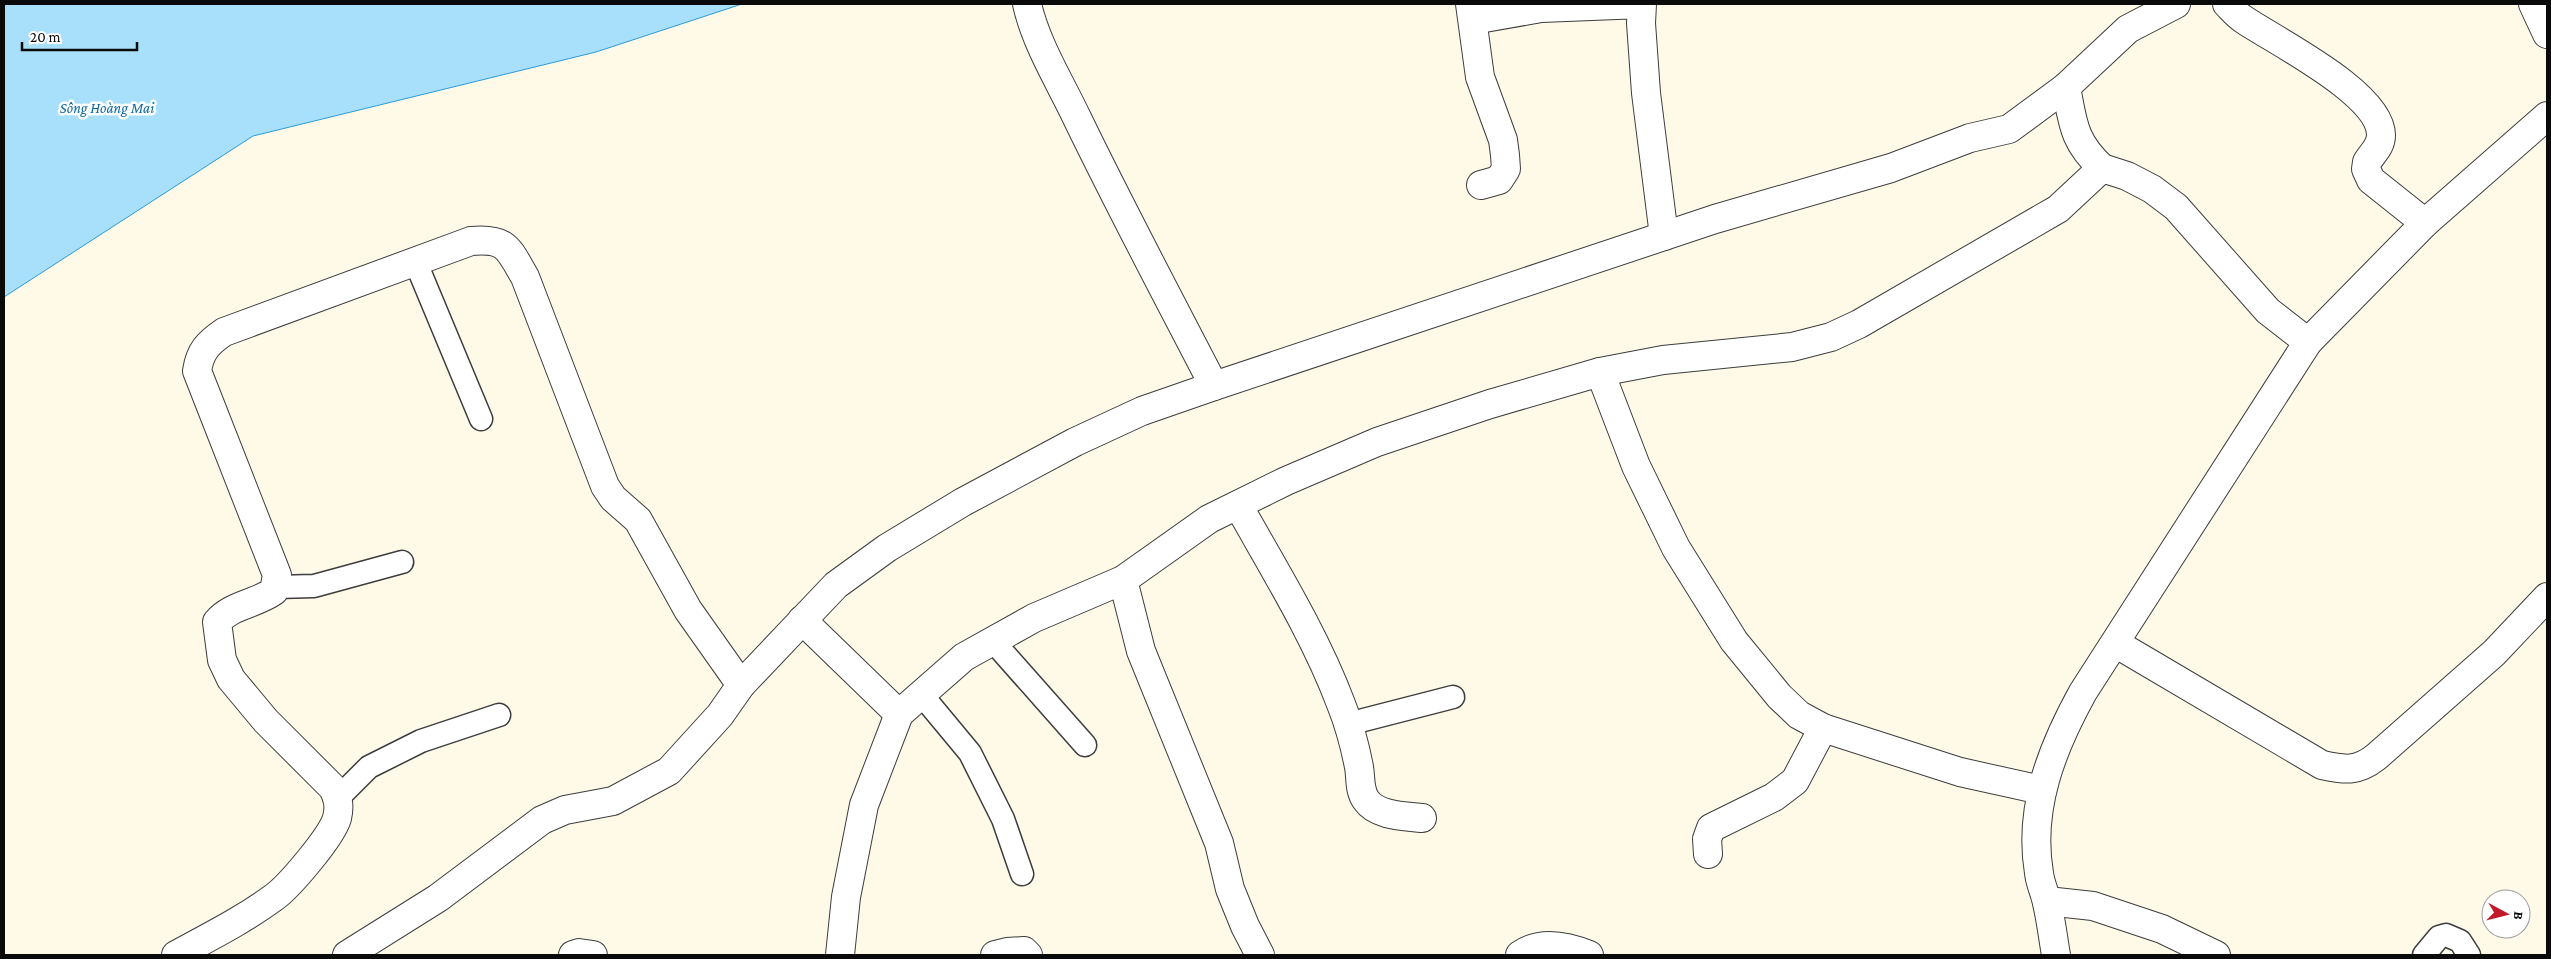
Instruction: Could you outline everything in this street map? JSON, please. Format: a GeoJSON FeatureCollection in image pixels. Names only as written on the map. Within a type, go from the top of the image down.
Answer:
{"type":"FeatureCollection","features":[{"type":"Feature","properties":{"kind":"street"},"geometry":{"type":"LineString","coordinates":[[1027,4],[1030,17],[1043,47],[1110,186],[1214,386]]}},
{"type":"Feature","properties":{"kind":"street"},"geometry":{"type":"LineString","coordinates":[[1481,185],[1499,180],[1506,169],[1503,140],[1480,77],[1471,12],[1642,4],[1641,22],[1646,92],[1664,236]]}},
{"type":"Feature","properties":{"kind":"street"},"geometry":{"type":"LineString","coordinates":[[2226,4],[2242,18],[2345,85],[2371,111],[2381,134],[2379,147],[2367,162],[2370,180],[2425,223]]}},
{"type":"Feature","properties":{"kind":"street"},"geometry":{"type":"LineString","coordinates":[[2533,4],[2547,34]]}},
{"type":"Feature","properties":{"kind":"street"},"geometry":{"type":"LineString","coordinates":[[348,955],[438,898],[542,820],[565,810],[613,801],[669,771],[720,715],[741,685],[836,585],[887,548],[963,502],[1075,442],[1142,411],[1214,386],[1664,236],[1891,168],[1970,138],[2009,129],[2066,87],[2128,29],[2160,7]]}},
{"type":"Feature","properties":{"kind":"street"},"geometry":{"type":"LineString","coordinates":[[2066,87],[2075,134],[2088,155],[2102,168],[2127,176],[2152,189],[2176,207],[2268,310],[2308,342]]}},
{"type":"Feature","properties":{"kind":"street"},"geometry":{"type":"LineString","coordinates":[[2056,955],[2047,901],[2039,874],[2037,839],[2041,790],[2060,735],[2083,692],[2308,342],[2425,223],[2547,116]]}},
{"type":"Feature","properties":{"kind":"street"},"geometry":{"type":"LineString","coordinates":[[840,955],[846,897],[864,805],[899,714],[964,657],[1034,618],[1123,580],[1209,519],[1286,481],[1377,442],[1490,404],[1600,372],[1663,360],[1792,347],[1831,337],[1908,297],[2058,209],[2102,168]]}},
{"type":"Feature","properties":{"kind":"street"},"geometry":{"type":"LineString","coordinates":[[176,955],[274,898],[304,866],[337,820],[338,798],[333,788],[266,721],[231,680],[222,660],[217,622],[224,614],[266,596],[276,587],[277,575],[197,371],[199,360],[206,346],[224,332],[470,241],[491,240],[508,247],[525,276],[605,486],[613,498],[638,520],[688,610],[741,685]]}},
{"type":"Feature","properties":{"kind":"street"},"geometry":{"type":"LineString","coordinates":[[1600,372],[1636,466],[1676,548],[1734,641],[1779,696],[1799,715],[1823,728],[1960,772],[2041,790]]}},
{"type":"Feature","properties":{"kind":"street"},"geometry":{"type":"LineString","coordinates":[[1238,504],[1296,611],[1341,703],[1348,724],[1365,799],[1372,807],[1389,814],[1422,818]]}},
{"type":"Feature","properties":{"kind":"street"},"geometry":{"type":"LineString","coordinates":[[1123,580],[1141,651],[1219,843],[1230,889],[1245,926],[1260,955]]}},
{"type":"Feature","properties":{"kind":"street"},"geometry":{"type":"LineString","coordinates":[[2115,643],[2322,765],[2345,771],[2357,769],[2376,757],[2494,653],[2547,597]]}},
{"type":"Feature","properties":{"kind":"street"},"geometry":{"type":"LineString","coordinates":[[802,620],[899,714]]}},
{"type":"Feature","properties":{"kind":"street"},"geometry":{"type":"LineString","coordinates":[[1708,854],[1707,839],[1711,828],[1774,797],[1795,782],[1823,728]]}},
{"type":"Feature","properties":{"kind":"street"},"geometry":{"type":"LineString","coordinates":[[2047,901],[2093,906],[2162,929],[2216,955]]}},
{"type":"Feature","properties":{"kind":"street"},"geometry":{"type":"LineString","coordinates":[[1520,955],[1529,949],[1563,946],[1589,955]]}},
{"type":"Feature","properties":{"kind":"street"},"geometry":{"type":"LineString","coordinates":[[995,955],[1024,951],[1028,955]]}},
{"type":"Feature","properties":{"kind":"street"},"geometry":{"type":"LineString","coordinates":[[573,955],[579,953],[593,955]]}},
{"type":"Feature","properties":{"kind":"lane"},"geometry":{"type":"LineString","coordinates":[[416,262],[481,419]]}},
{"type":"Feature","properties":{"kind":"lane"},"geometry":{"type":"LineString","coordinates":[[276,587],[314,586],[402,562]]}},
{"type":"Feature","properties":{"kind":"lane"},"geometry":{"type":"LineString","coordinates":[[992,641],[1085,745]]}},
{"type":"Feature","properties":{"kind":"lane"},"geometry":{"type":"LineString","coordinates":[[921,694],[970,753],[1003,819],[1022,874]]}},
{"type":"Feature","properties":{"kind":"lane"},"geometry":{"type":"LineString","coordinates":[[1348,724],[1453,697]]}},
{"type":"Feature","properties":{"kind":"lane"},"geometry":{"type":"LineString","coordinates":[[338,798],[369,767],[421,741],[499,715]]}},
{"type":"Feature","properties":{"kind":"lane"},"geometry":{"type":"LineString","coordinates":[[2424,955],[2440,937],[2446,935],[2460,941],[2469,955]]}},
{"type":"Feature","properties":{"kind":"water","name":"Sông Hoàng Mai"},"geometry":{"type":"Polygon","coordinates":[[[4,4],[742,4],[596,52],[253,136],[4,297],[4,4]]]}}]}
